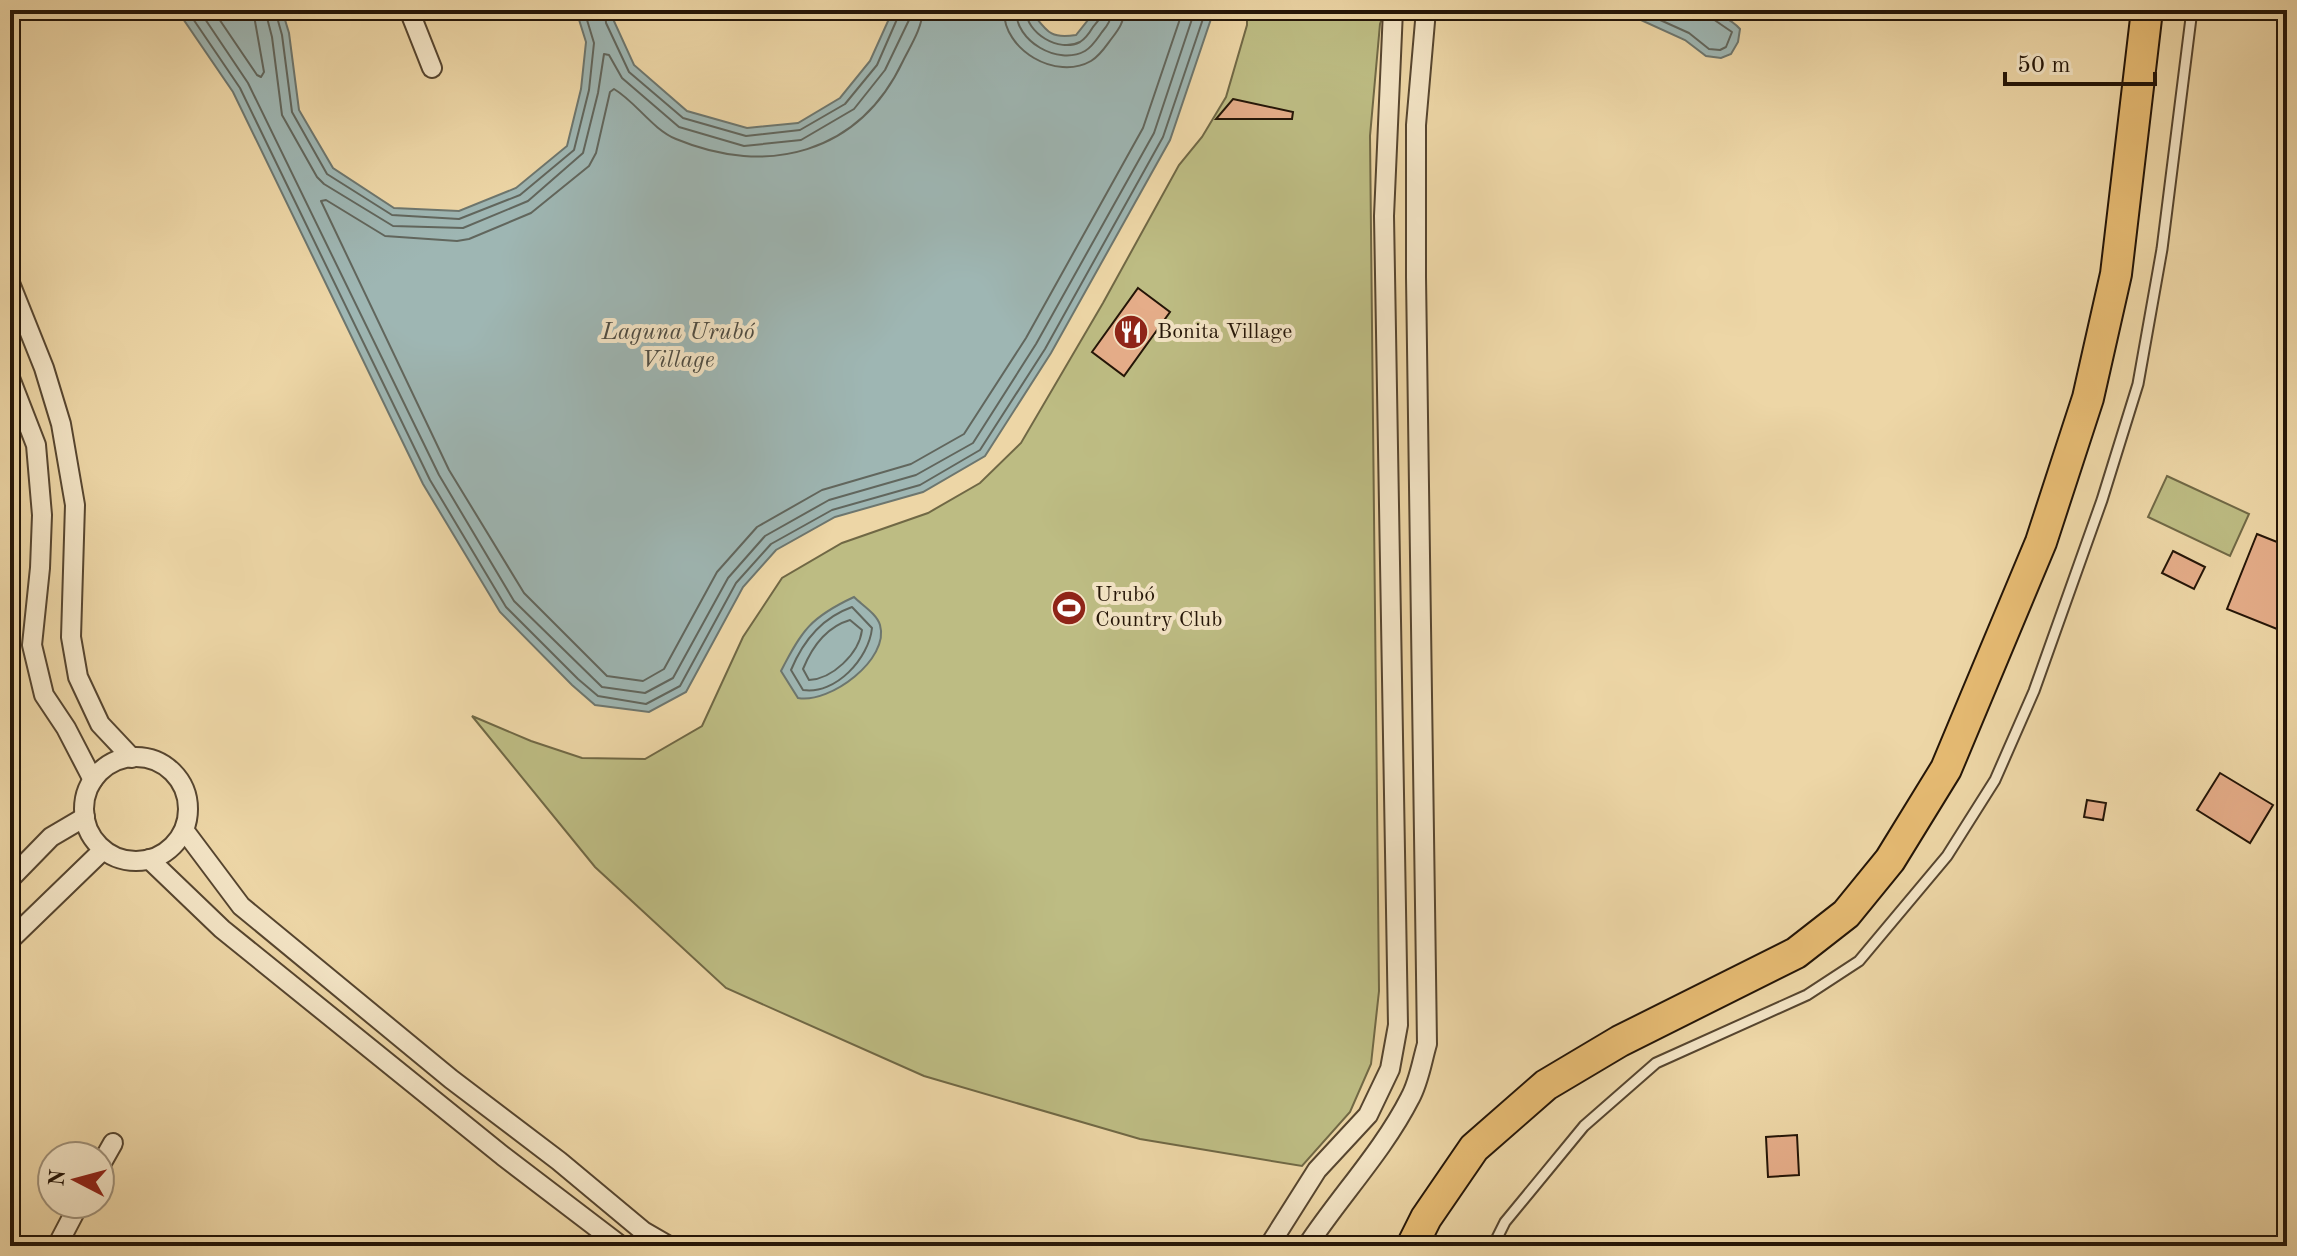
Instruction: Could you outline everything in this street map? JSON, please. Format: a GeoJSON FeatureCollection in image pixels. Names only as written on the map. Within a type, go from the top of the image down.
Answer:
{"type":"FeatureCollection","features":[{"type":"Feature","properties":{"kind":"main road"},"geometry":{"type":"LineString","coordinates":[[1412,1246],[1426,1218],[1474,1148],[1546,1085],[1620,1041],[1796,953],[1846,914],[1890,860],[1946,769],[2041,542],[2088,398],[2116,274],[2147,10]]}},
{"type":"Feature","properties":{"kind":"street"},"geometry":{"type":"LineString","coordinates":[[409,10],[432,68]]}},
{"type":"Feature","properties":{"kind":"street"},"geometry":{"type":"LineString","coordinates":[[1269,1246],[1317,1170],[1368,1115],[1390,1069],[1398,1025],[1385,277],[1386,136],[1393,10]]}},
{"type":"Feature","properties":{"kind":"street"},"geometry":{"type":"LineString","coordinates":[[1307,1246],[1383,1144],[1412,1095],[1427,1044],[1416,277],[1416,125],[1426,10]]}},
{"type":"Feature","properties":{"kind":"street"},"geometry":{"type":"LineString","coordinates":[[1385,277],[1416,277]]}},
{"type":"Feature","properties":{"kind":"street"},"geometry":{"type":"LineString","coordinates":[[10,283],[44,368],[61,424],[75,505],[71,637],[78,677],[100,724],[132,758]]}},
{"type":"Feature","properties":{"kind":"street"},"geometry":{"type":"LineString","coordinates":[[10,378],[36,445],[42,515],[32,645],[44,695],[66,728],[93,780]]}},
{"type":"Feature","properties":{"kind":"street"},"geometry":{"type":"LineString","coordinates":[[40,568],[72,571]]}},
{"type":"Feature","properties":{"kind":"street"},"geometry":{"type":"LineString","coordinates":[[143,757],[161,763],[176,775],[186,792],[189,811],[184,830],[173,846],[158,857],[139,862],[120,859],[103,850],[91,835],[85,817],[85,798],[93,780],[106,766],[132,758],[143,757]]}},
{"type":"Feature","properties":{"kind":"street"},"geometry":{"type":"LineString","coordinates":[[10,879],[51,837],[85,817]]}},
{"type":"Feature","properties":{"kind":"street"},"geometry":{"type":"LineString","coordinates":[[184,830],[241,906],[451,1079],[559,1161],[643,1231],[669,1246]]}},
{"type":"Feature","properties":{"kind":"street"},"geometry":{"type":"LineString","coordinates":[[10,940],[103,850]]}},
{"type":"Feature","properties":{"kind":"street"},"geometry":{"type":"LineString","coordinates":[[149,859],[222,929],[503,1156],[621,1246]]}},
{"type":"Feature","properties":{"kind":"street"},"geometry":{"type":"LineString","coordinates":[[1390,1069],[1416,1080]]}},
{"type":"Feature","properties":{"kind":"street"},"geometry":{"type":"LineString","coordinates":[[57,1246],[71,1220]]}},
{"type":"Feature","properties":{"kind":"lane"},"geometry":{"type":"LineString","coordinates":[[1493,1246],[1505,1222],[1584,1126],[1656,1063],[1807,995],[1859,961],[1947,856],[1995,780],[2034,691],[2102,500],[2138,384],[2162,249],[2192,10]]}},
{"type":"Feature","properties":{"kind":"shaded area","name":"Urubó Country Club"},"geometry":{"type":"Polygon","coordinates":[[[1247,10],[1381,10],[1384,13],[1380,24],[1370,136],[1379,991],[1371,1064],[1350,1112],[1302,1166],[1140,1139],[924,1076],[726,988],[595,867],[472,716],[582,758],[645,759],[702,726],[743,637],[782,578],[842,543],[928,513],[980,483],[1021,443],[1179,165],[1202,137],[1226,97],[1247,25],[1247,10]]]}},
{"type":"Feature","properties":{"kind":"shaded area"},"geometry":{"type":"Polygon","coordinates":[[[2167,476],[2249,514],[2230,556],[2148,517],[2167,476]]]}},
{"type":"Feature","properties":{"kind":"water"},"geometry":{"type":"Polygon","coordinates":[[[1667,8],[1715,14],[1740,29],[1738,42],[1731,54],[1721,58],[1706,56],[1685,40],[1619,10],[1667,8]]]}},
{"type":"Feature","properties":{"kind":"water","name":"Laguna Urubó Village"},"geometry":{"type":"Polygon","coordinates":[[[177,10],[282,10],[289,33],[299,110],[333,168],[394,208],[459,211],[516,188],[567,146],[581,89],[586,42],[576,10],[612,10],[613,19],[634,65],[687,111],[747,128],[798,123],[840,98],[870,61],[893,10],[1034,10],[1034,15],[1047,30],[1061,36],[1076,35],[1096,10],[1214,10],[1170,140],[1051,353],[985,456],[923,492],[835,517],[776,550],[743,587],[686,692],[649,712],[595,705],[500,612],[423,484],[233,92],[177,10]]]}},
{"type":"Feature","properties":{"kind":"water"},"geometry":{"type":"Polygon","coordinates":[[[854,597],[873,613],[880,625],[881,638],[876,652],[867,665],[841,687],[811,698],[798,698],[781,671],[788,657],[809,626],[827,611],[854,597]]]}},
{"type":"Feature","properties":{"kind":"building"},"geometry":{"type":"Polygon","coordinates":[[[1233,99],[1293,112],[1292,119],[1216,119],[1233,99]]]}},
{"type":"Feature","properties":{"kind":"building","name":"Bonita Village"},"geometry":{"type":"Polygon","coordinates":[[[1138,288],[1170,312],[1124,376],[1092,352],[1138,288]]]}},
{"type":"Feature","properties":{"kind":"building"},"geometry":{"type":"Polygon","coordinates":[[[2257,534],[2287,546],[2287,633],[2227,609],[2257,534]]]}},
{"type":"Feature","properties":{"kind":"building"},"geometry":{"type":"Polygon","coordinates":[[[2173,551],[2205,567],[2194,589],[2162,573],[2173,551]]]}},
{"type":"Feature","properties":{"kind":"building"},"geometry":{"type":"Polygon","coordinates":[[[2220,773],[2273,805],[2250,843],[2197,810],[2220,773]]]}},
{"type":"Feature","properties":{"kind":"building"},"geometry":{"type":"Polygon","coordinates":[[[2087,800],[2106,803],[2103,820],[2084,817],[2087,800]]]}},
{"type":"Feature","properties":{"kind":"building"},"geometry":{"type":"Polygon","coordinates":[[[1797,1135],[1799,1175],[1768,1177],[1766,1137],[1797,1135]]]}},
{"type":"Feature","properties":{"kind":"place","name":"Bonita Village"},"geometry":{"type":"Point","coordinates":[1131,332]}},
{"type":"Feature","properties":{"kind":"place","name":"Urubó Country Club"},"geometry":{"type":"Point","coordinates":[1069,608]}}]}
